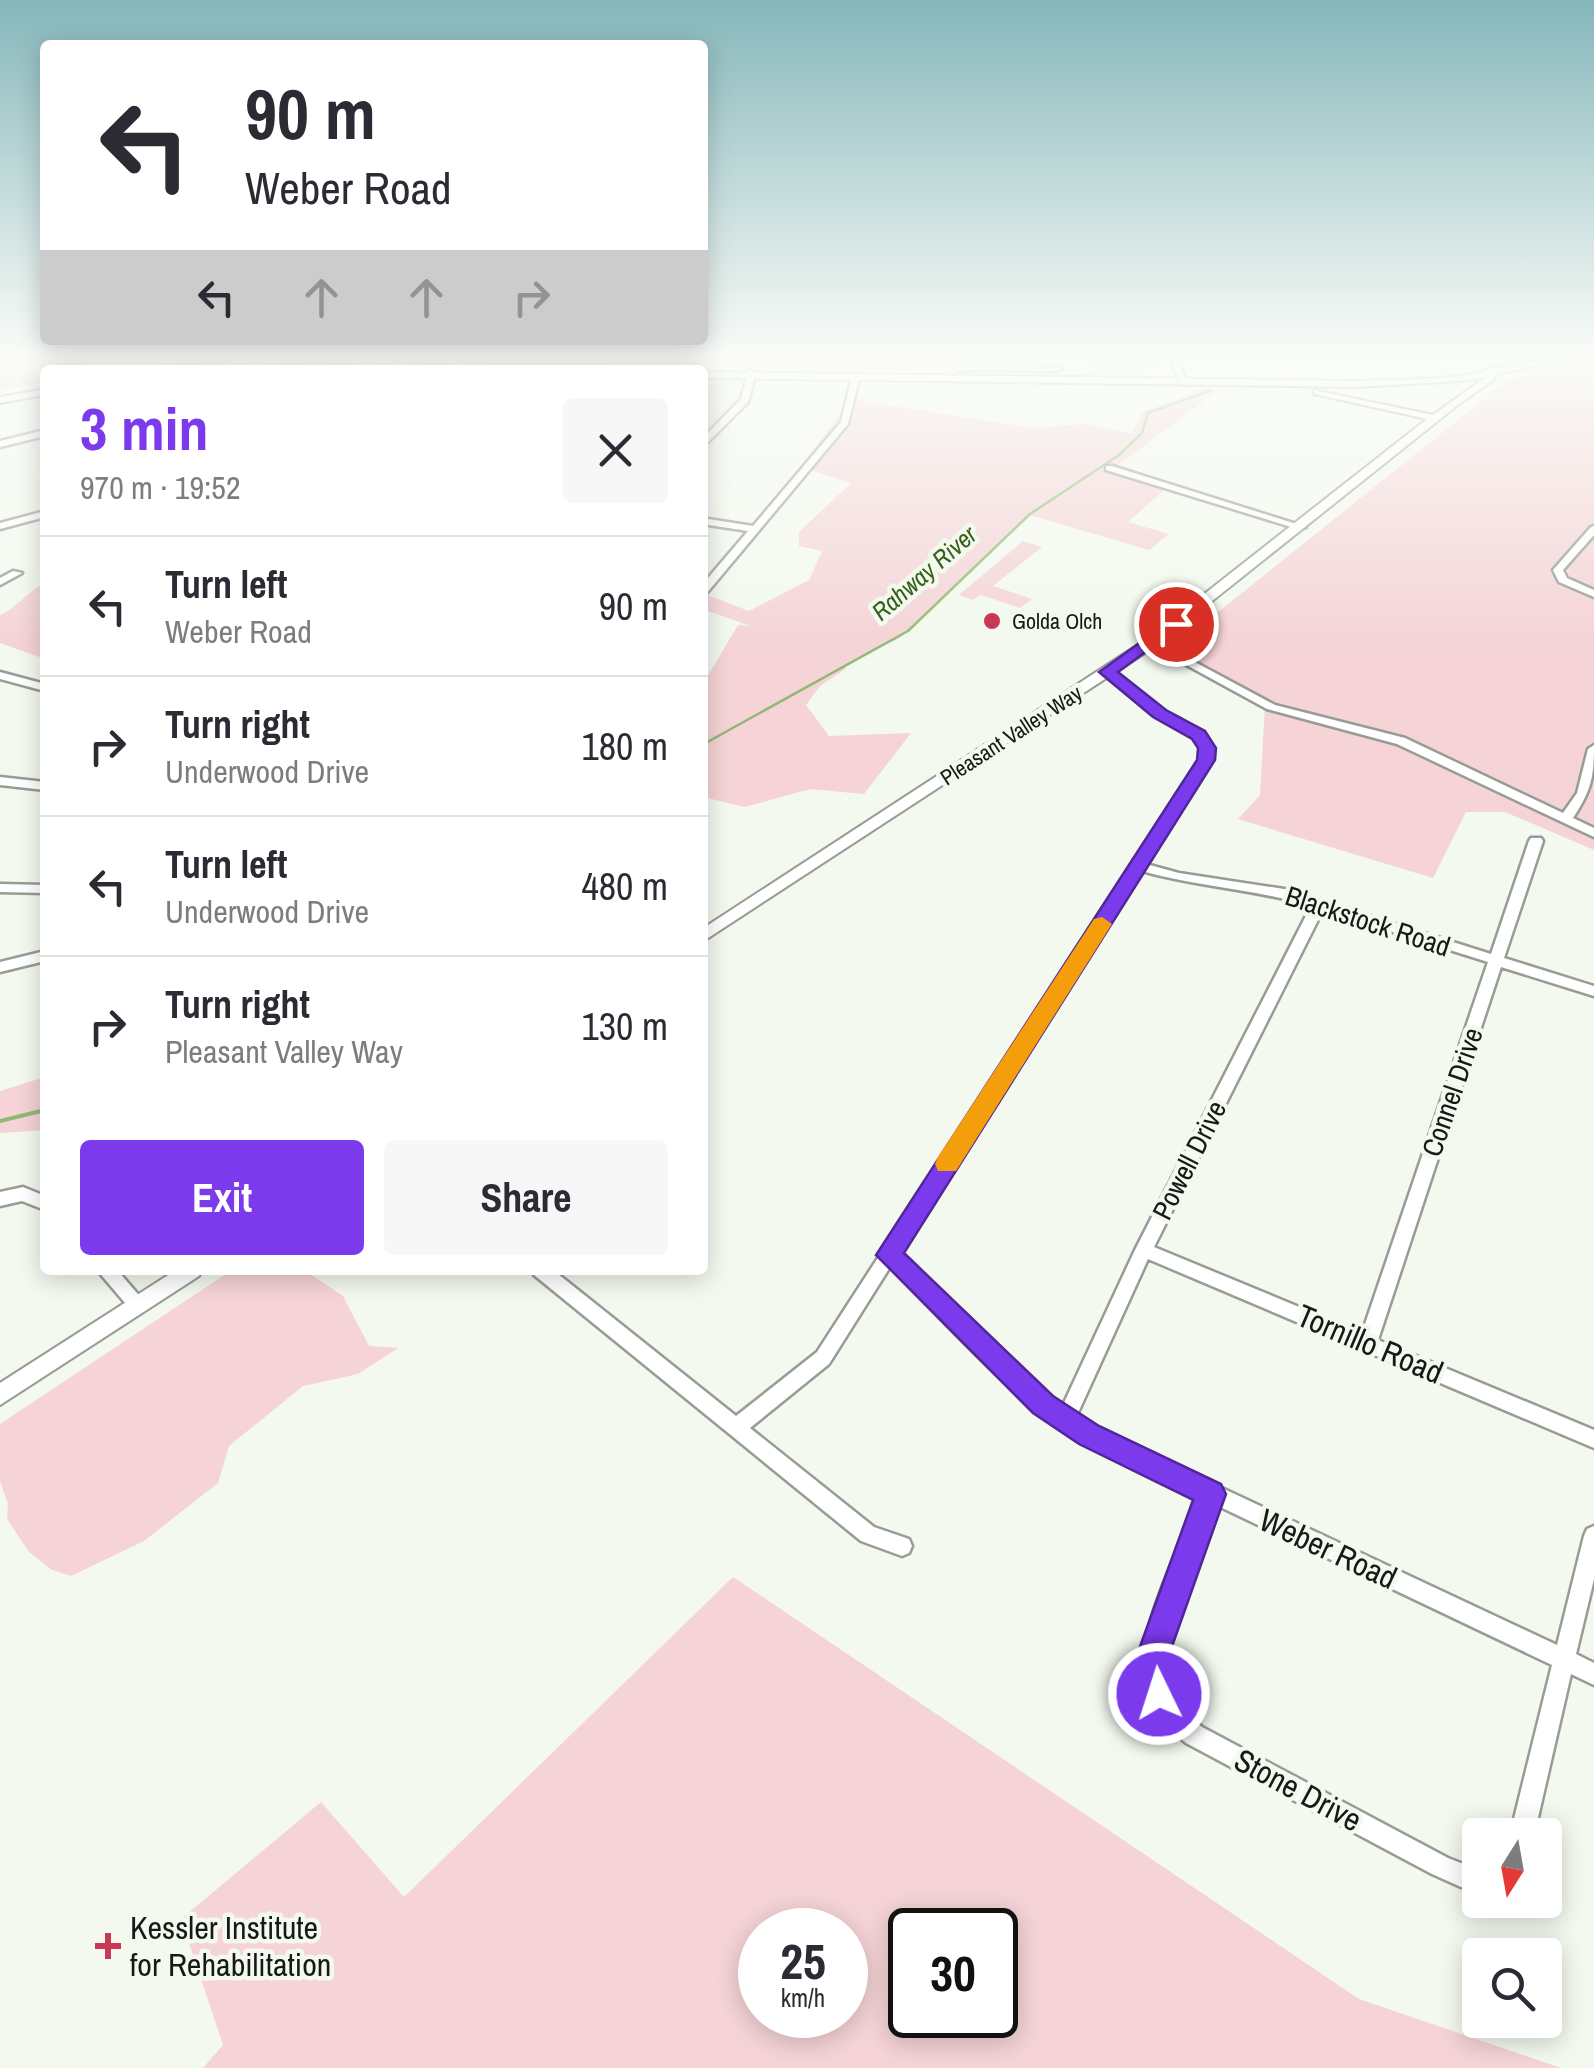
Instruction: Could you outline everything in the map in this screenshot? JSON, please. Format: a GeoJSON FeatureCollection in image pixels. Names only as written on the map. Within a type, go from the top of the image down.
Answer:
{"type":"FeatureCollection","features":[{"type":"Feature","properties":{"kind":"main road","name":"Pleasant Valley Way"},"geometry":{"type":"LineString","coordinates":[[708,933],[1152,642],[1390,455]]}},
{"type":"Feature","properties":{"kind":"main road"},"geometry":{"type":"LineString","coordinates":[[0,1395],[184,1275]]}},
{"type":"Feature","properties":{"kind":"street"},"geometry":{"type":"LineString","coordinates":[[708,585],[817,455]]}},
{"type":"Feature","properties":{"kind":"street"},"geometry":{"type":"LineString","coordinates":[[1110,468],[1300,527]]}},
{"type":"Feature","properties":{"kind":"street"},"geometry":{"type":"LineString","coordinates":[[0,526],[40,515]]}},
{"type":"Feature","properties":{"kind":"street"},"geometry":{"type":"LineString","coordinates":[[708,521],[754,529]]}},
{"type":"Feature","properties":{"kind":"street"},"geometry":{"type":"LineString","coordinates":[[1594,529],[1558,570],[1562,580],[1594,594]]}},
{"type":"Feature","properties":{"kind":"street"},"geometry":{"type":"LineString","coordinates":[[0,582],[17,573]]}},
{"type":"Feature","properties":{"kind":"street"},"geometry":{"type":"LineString","coordinates":[[1152,642],[1272,707],[1401,742],[1594,833]]}},
{"type":"Feature","properties":{"kind":"street"},"geometry":{"type":"LineString","coordinates":[[738,1426],[822,1358],[1206,760],[1207,748],[1198,735],[1160,714],[1107,672]]}},
{"type":"Feature","properties":{"kind":"street"},"geometry":{"type":"LineString","coordinates":[[0,675],[40,687]]}},
{"type":"Feature","properties":{"kind":"street"},"geometry":{"type":"LineString","coordinates":[[1567,818],[1583,793],[1594,750]]}},
{"type":"Feature","properties":{"kind":"street"},"geometry":{"type":"LineString","coordinates":[[0,781],[40,785]]}},
{"type":"Feature","properties":{"kind":"street","name":"Connel Drive"},"geometry":{"type":"LineString","coordinates":[[1368,1342],[1536,841]]}},
{"type":"Feature","properties":{"kind":"street","name":"Blackstock Road"},"geometry":{"type":"LineString","coordinates":[[1139,866],[1196,880],[1264,888],[1594,991]]}},
{"type":"Feature","properties":{"kind":"street"},"geometry":{"type":"LineString","coordinates":[[0,888],[40,890]]}},
{"type":"Feature","properties":{"kind":"street","name":"Powell Drive"},"geometry":{"type":"LineString","coordinates":[[1065,1420],[1144,1250],[1318,904]]}},
{"type":"Feature","properties":{"kind":"street"},"geometry":{"type":"LineString","coordinates":[[0,967],[40,957]]}},
{"type":"Feature","properties":{"kind":"street"},"geometry":{"type":"LineString","coordinates":[[0,1198],[23,1194],[40,1201]]}},
{"type":"Feature","properties":{"kind":"street","name":"Tornillo Road"},"geometry":{"type":"LineString","coordinates":[[1144,1250],[1594,1440]]}},
{"type":"Feature","properties":{"kind":"street","name":"Weber Road"},"geometry":{"type":"LineString","coordinates":[[889,1255],[1023,1387],[1065,1420],[1211,1494],[1594,1674]]}},
{"type":"Feature","properties":{"kind":"street"},"geometry":{"type":"LineString","coordinates":[[111,1275],[138,1305]]}},
{"type":"Feature","properties":{"kind":"street"},"geometry":{"type":"LineString","coordinates":[[546,1275],[868,1534],[902,1546]]}},
{"type":"Feature","properties":{"kind":"street","name":"Stone Drive"},"geometry":{"type":"LineString","coordinates":[[1211,1494],[1154,1652],[1154,1680],[1172,1714],[1194,1734],[1462,1875]]}},
{"type":"Feature","properties":{"kind":"street"},"geometry":{"type":"LineString","coordinates":[[1526,1818],[1594,1536]]}},
{"type":"Feature","properties":{"kind":"shaded area"},"geometry":{"type":"Polygon","coordinates":[[[810,455],[1132,455],[1117,466],[1163,491],[1128,522],[1169,534],[1149,550],[1030,515],[900,638],[849,662],[820,686],[806,705],[829,736],[911,733],[864,794],[810,789],[745,807],[708,798],[708,676],[738,625],[750,626],[708,611],[708,595],[749,611],[809,580],[822,551],[799,546],[799,532],[851,483],[801,467],[810,455]]]}},
{"type":"Feature","properties":{"kind":"shaded area"},"geometry":{"type":"Polygon","coordinates":[[[1415,455],[1594,455],[1594,850],[1505,812],[1466,812],[1433,878],[1238,819],[1260,795],[1265,706],[1172,649],[1415,455]]]}},
{"type":"Feature","properties":{"kind":"shaded area"},"geometry":{"type":"Polygon","coordinates":[[[1023,541],[1042,547],[993,586],[1032,599],[1020,608],[981,595],[973,600],[959,595],[1023,541]]]}},
{"type":"Feature","properties":{"kind":"shaded area"},"geometry":{"type":"Polygon","coordinates":[[[40,586],[40,657],[0,643],[0,615],[40,586]]]}},
{"type":"Feature","properties":{"kind":"shaded area"},"geometry":{"type":"Polygon","coordinates":[[[40,1079],[40,1130],[0,1133],[0,1091],[40,1079]]]}},
{"type":"Feature","properties":{"kind":"shaded area"},"geometry":{"type":"Polygon","coordinates":[[[224,1275],[312,1275],[343,1296],[369,1346],[398,1348],[358,1374],[303,1386],[229,1446],[218,1483],[144,1541],[71,1576],[52,1570],[29,1552],[7,1519],[8,1504],[0,1481],[0,1424],[224,1275]]]}},
{"type":"Feature","properties":{"kind":"shaded area"},"geometry":{"type":"Polygon","coordinates":[[[733,1577],[1359,1999],[1462,2034],[1462,2038],[1473,2038],[1561,2068],[203,2068],[223,2045],[181,1919],[321,1802],[404,1897],[733,1577]]]}},
{"type":"Feature","properties":{"kind":"waterway","name":"Rahway River"},"geometry":{"type":"LineString","coordinates":[[708,742],[908,631],[1030,514],[1120,455]]}},
{"type":"Feature","properties":{"kind":"waterway","name":"Rahway River"},"geometry":{"type":"LineString","coordinates":[[0,1121],[40,1111]]}},
{"type":"Feature","properties":{"kind":"slow traffic"},"geometry":{"type":"LineString","coordinates":[[947,1164],[1102,924]]}},
{"type":"Feature","properties":{"kind":"place","name":"Golda Olch"},"geometry":{"type":"Point","coordinates":[992,621]}},
{"type":"Feature","properties":{"kind":"place","name":"Kessler Institute for Rehabilitation"},"geometry":{"type":"Point","coordinates":[108,1946]}},
{"type":"Feature","properties":{"kind":"route"},"geometry":{"type":"LineString","coordinates":[[1159,1694],[1154,1680],[1154,1652],[1211,1494],[1089,1435],[1043,1404],[889,1255],[1206,760],[1207,748],[1198,735],[1160,714],[1107,672],[1176,624]]}}]}
